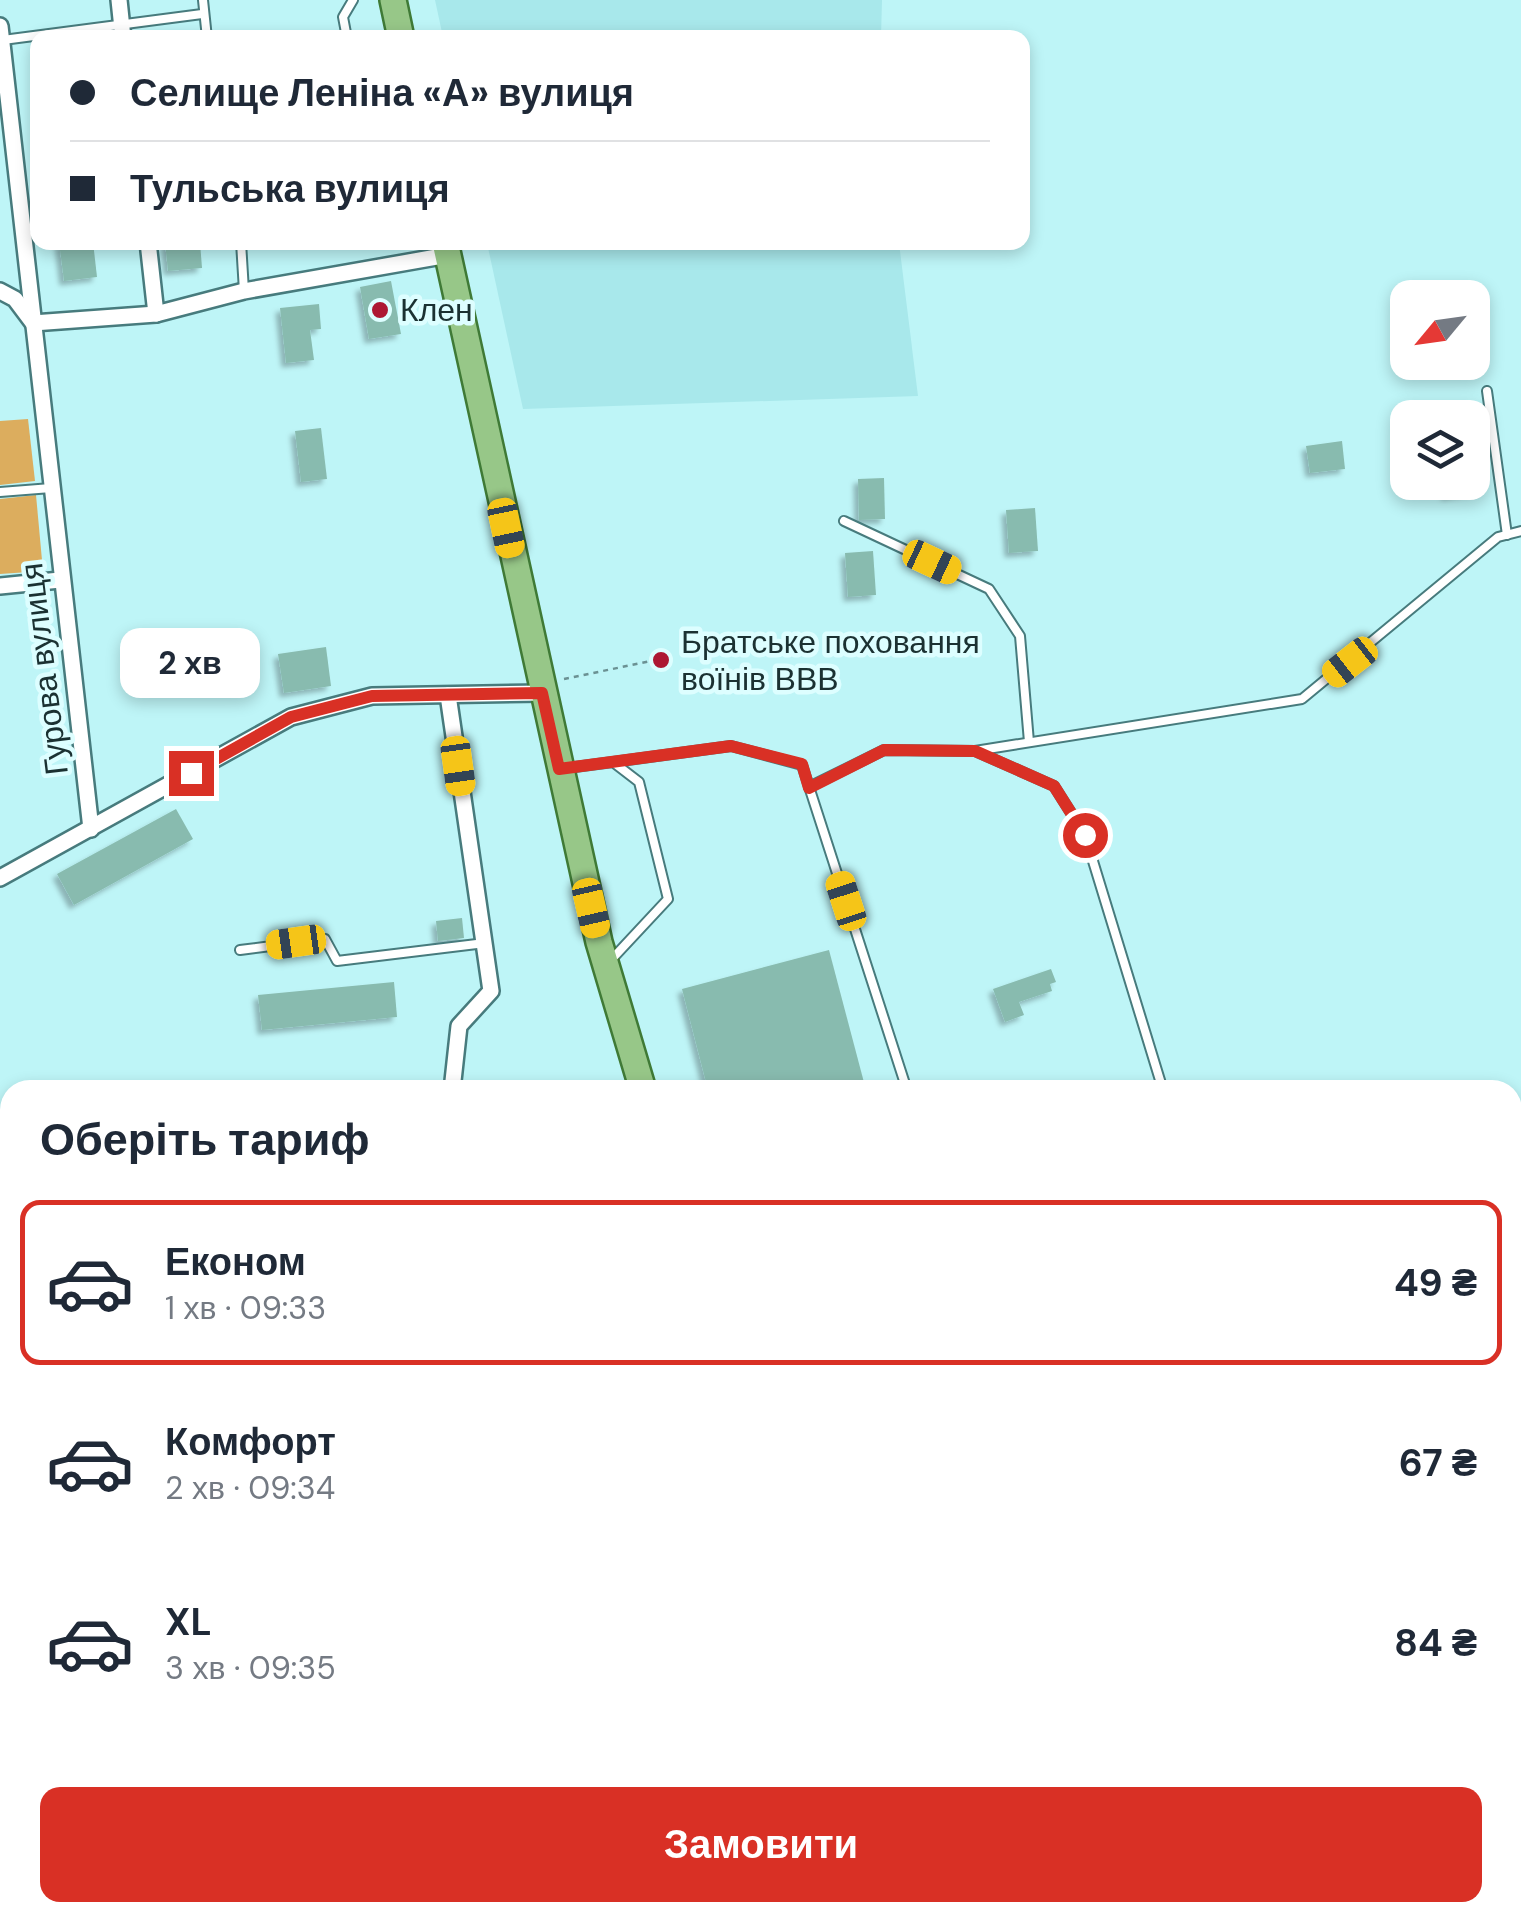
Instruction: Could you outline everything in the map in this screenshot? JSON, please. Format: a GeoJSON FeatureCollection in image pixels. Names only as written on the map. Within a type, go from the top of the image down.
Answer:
{"type":"FeatureCollection","features":[{"type":"Feature","properties":{"kind":"main road"},"geometry":{"type":"LineString","coordinates":[[393,0],[399,30]]}},
{"type":"Feature","properties":{"kind":"main road"},"geometry":{"type":"LineString","coordinates":[[446,250],[559,769],[606,966],[641,1080]]}},
{"type":"Feature","properties":{"kind":"street"},"geometry":{"type":"LineString","coordinates":[[119,0],[122,30]]}},
{"type":"Feature","properties":{"kind":"street","name":"Гурова вулиця"},"geometry":{"type":"LineString","coordinates":[[1,36],[60,580],[92,829]]}},
{"type":"Feature","properties":{"kind":"street"},"geometry":{"type":"LineString","coordinates":[[149,250],[156,314]]}},
{"type":"Feature","properties":{"kind":"street"},"geometry":{"type":"LineString","coordinates":[[0,291],[16,298],[32,323],[156,314],[244,291],[441,250]]}},
{"type":"Feature","properties":{"kind":"street"},"geometry":{"type":"LineString","coordinates":[[0,586],[60,580]]}},
{"type":"Feature","properties":{"kind":"street"},"geometry":{"type":"LineString","coordinates":[[0,878],[291,717],[372,696],[541,689]]}},
{"type":"Feature","properties":{"kind":"street"},"geometry":{"type":"LineString","coordinates":[[448,694],[491,992],[459,1026],[453,1080]]}},
{"type":"Feature","properties":{"kind":"lane"},"geometry":{"type":"LineString","coordinates":[[203,0],[206,30]]}},
{"type":"Feature","properties":{"kind":"lane"},"geometry":{"type":"LineString","coordinates":[[345,30],[343,17],[354,0]]}},
{"type":"Feature","properties":{"kind":"lane"},"geometry":{"type":"LineString","coordinates":[[131,30],[202,14]]}},
{"type":"Feature","properties":{"kind":"lane"},"geometry":{"type":"LineString","coordinates":[[1,36],[30,35]]}},
{"type":"Feature","properties":{"kind":"lane"},"geometry":{"type":"LineString","coordinates":[[241,250],[244,291]]}},
{"type":"Feature","properties":{"kind":"lane"},"geometry":{"type":"LineString","coordinates":[[1487,390],[1503,536]]}},
{"type":"Feature","properties":{"kind":"lane"},"geometry":{"type":"LineString","coordinates":[[0,492],[52,488]]}},
{"type":"Feature","properties":{"kind":"lane"},"geometry":{"type":"LineString","coordinates":[[844,521],[990,590],[1020,636],[1029,742]]}},
{"type":"Feature","properties":{"kind":"lane"},"geometry":{"type":"LineString","coordinates":[[809,788],[884,750],[975,751],[1302,699],[1503,536],[1521,531]]}},
{"type":"Feature","properties":{"kind":"lane"},"geometry":{"type":"LineString","coordinates":[[559,769],[731,746],[802,764],[904,1080]]}},
{"type":"Feature","properties":{"kind":"lane"},"geometry":{"type":"LineString","coordinates":[[975,751],[1054,786],[1085,835],[1160,1080]]}},
{"type":"Feature","properties":{"kind":"lane"},"geometry":{"type":"LineString","coordinates":[[606,966],[668,899],[638,782],[613,762]]}},
{"type":"Feature","properties":{"kind":"lane"},"geometry":{"type":"LineString","coordinates":[[240,950],[325,938],[337,961],[485,943]]}},
{"type":"Feature","properties":{"kind":"path"},"geometry":{"type":"LineString","coordinates":[[541,689],[651,661]]}},
{"type":"Feature","properties":{"kind":"shaded area"},"geometry":{"type":"Polygon","coordinates":[[[435,0],[882,0],[881,30],[441,30],[435,0]]]}},
{"type":"Feature","properties":{"kind":"shaded area"},"geometry":{"type":"Polygon","coordinates":[[[489,250],[900,250],[918,396],[523,409],[489,250]]]}},
{"type":"Feature","properties":{"kind":"shaded area"},"geometry":{"type":"Polygon","coordinates":[[[28,419],[35,481],[0,485],[0,421],[28,419]]]}},
{"type":"Feature","properties":{"kind":"shaded area"},"geometry":{"type":"Polygon","coordinates":[[[36,495],[43,571],[0,574],[0,499],[36,495]]]}},
{"type":"Feature","properties":{"kind":"building"},"geometry":{"type":"Polygon","coordinates":[[[60,250],[94,250],[97,277],[64,281],[60,250]]]}},
{"type":"Feature","properties":{"kind":"building"},"geometry":{"type":"Polygon","coordinates":[[[166,250],[201,250],[202,268],[168,271],[166,250]]]}},
{"type":"Feature","properties":{"kind":"building","name":"Клен"},"geometry":{"type":"Polygon","coordinates":[[[391,281],[401,334],[369,339],[360,287],[391,281]]]}},
{"type":"Feature","properties":{"kind":"building"},"geometry":{"type":"Polygon","coordinates":[[[319,304],[321,329],[310,330],[314,360],[286,363],[280,308],[319,304]]]}},
{"type":"Feature","properties":{"kind":"building"},"geometry":{"type":"Polygon","coordinates":[[[321,428],[327,479],[301,482],[295,431],[321,428]]]}},
{"type":"Feature","properties":{"kind":"building"},"geometry":{"type":"Polygon","coordinates":[[[1342,441],[1345,469],[1310,473],[1306,446],[1342,441]]]}},
{"type":"Feature","properties":{"kind":"building"},"geometry":{"type":"Polygon","coordinates":[[[884,478],[885,519],[859,520],[858,479],[884,478]]]}},
{"type":"Feature","properties":{"kind":"building"},"geometry":{"type":"Polygon","coordinates":[[[1035,508],[1038,551],[1009,553],[1006,510],[1035,508]]]}},
{"type":"Feature","properties":{"kind":"building"},"geometry":{"type":"Polygon","coordinates":[[[873,551],[876,595],[848,597],[845,553],[873,551]]]}},
{"type":"Feature","properties":{"kind":"building"},"geometry":{"type":"Polygon","coordinates":[[[326,647],[331,686],[284,693],[278,654],[326,647]]]}},
{"type":"Feature","properties":{"kind":"building"},"geometry":{"type":"Polygon","coordinates":[[[176,809],[193,839],[74,905],[57,874],[176,809]]]}},
{"type":"Feature","properties":{"kind":"building"},"geometry":{"type":"Polygon","coordinates":[[[462,918],[464,938],[438,941],[436,921],[462,918]]]}},
{"type":"Feature","properties":{"kind":"building"},"geometry":{"type":"Polygon","coordinates":[[[829,950],[863,1080],[705,1080],[682,989],[829,950]]]}},
{"type":"Feature","properties":{"kind":"building"},"geometry":{"type":"Polygon","coordinates":[[[1051,969],[1056,982],[1050,984],[1052,991],[1019,1002],[1024,1015],[1005,1022],[993,989],[1051,969]]]}},
{"type":"Feature","properties":{"kind":"building"},"geometry":{"type":"Polygon","coordinates":[[[394,982],[397,1017],[262,1030],[258,995],[394,982]]]}},
{"type":"Feature","properties":{"kind":"place","name":"Клен"},"geometry":{"type":"Point","coordinates":[380,310]}},
{"type":"Feature","properties":{"kind":"place","name":"Братське поховання воїнів ВВВ"},"geometry":{"type":"Point","coordinates":[661,660]}},
{"type":"Feature","properties":{"kind":"route"},"geometry":{"type":"LineString","coordinates":[[191,773],[291,717],[372,696],[542,693],[559,769],[731,746],[802,764],[809,788],[884,750],[975,751],[1054,786],[1085,835]]}}]}
